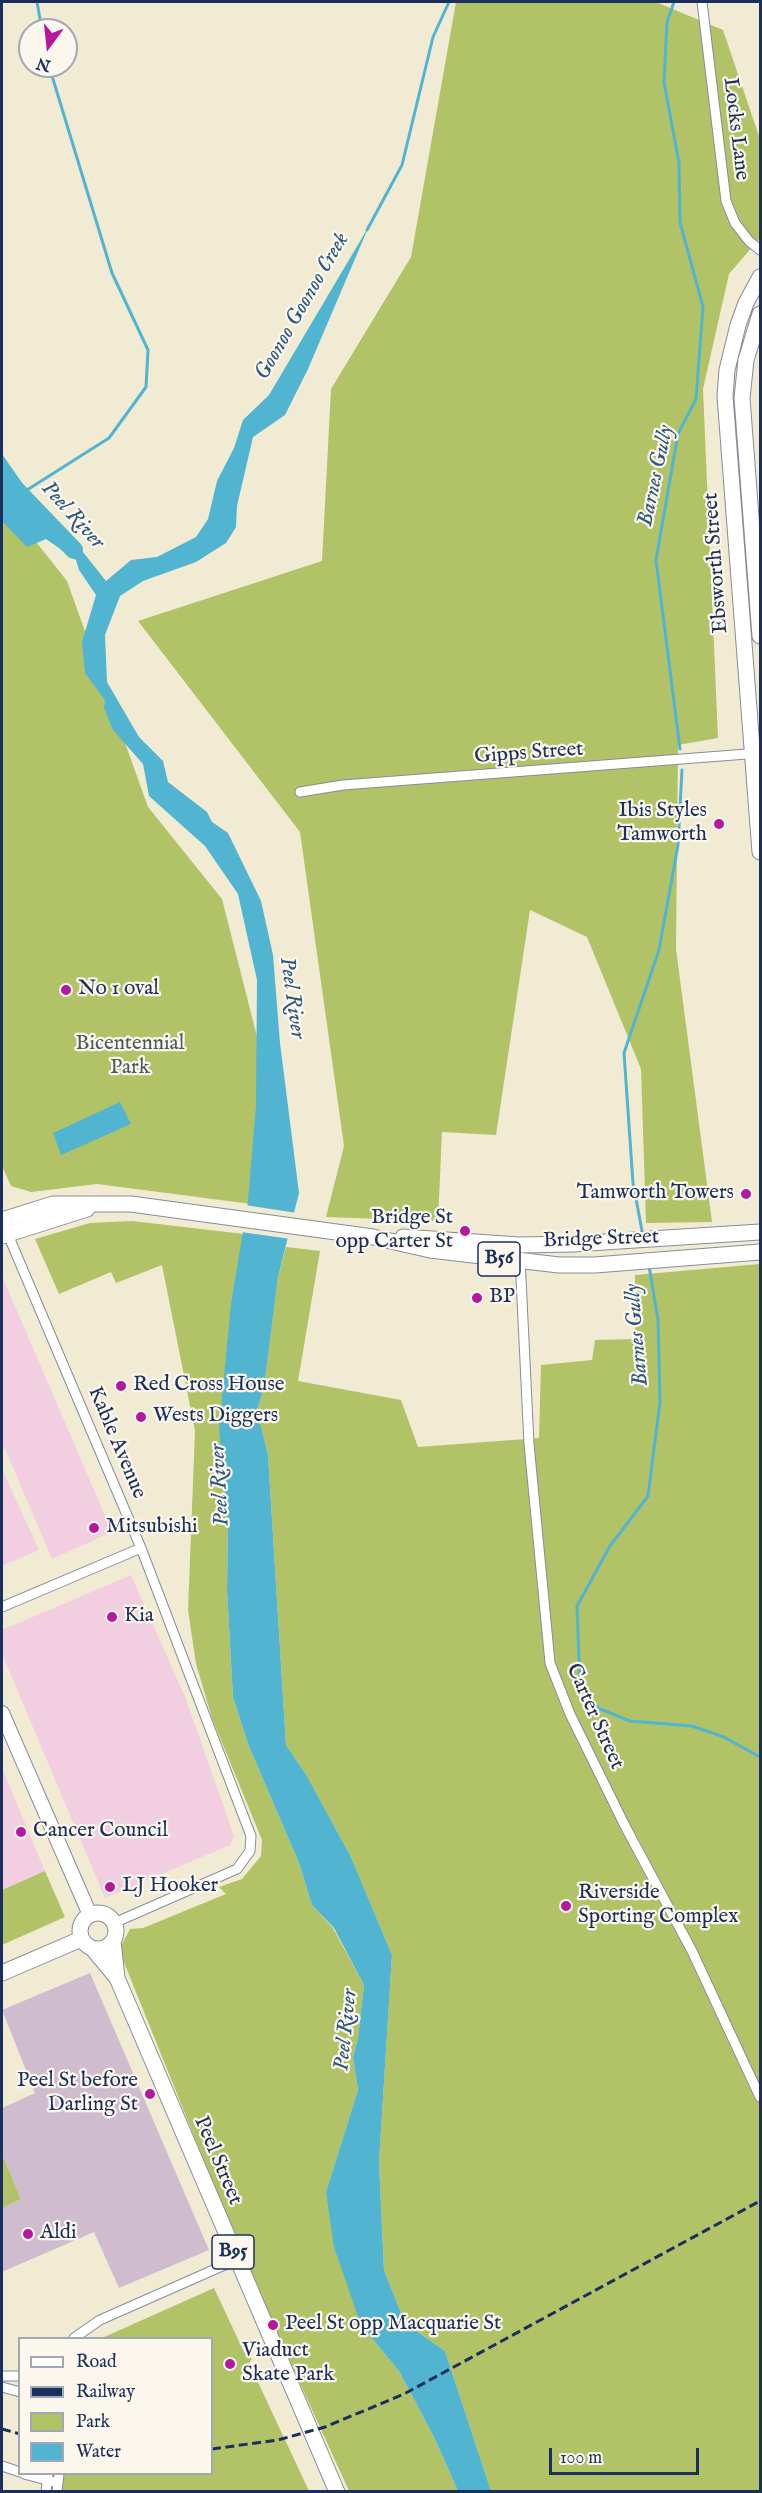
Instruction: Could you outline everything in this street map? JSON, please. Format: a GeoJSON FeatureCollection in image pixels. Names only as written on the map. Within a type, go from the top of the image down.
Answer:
{"type":"FeatureCollection","features":[{"type":"Feature","properties":{"kind":"main road","name":"Ebsworth Street"},"geometry":{"type":"LineString","coordinates":[[760,277],[746,303],[738,325],[727,370],[725,396],[756,746],[760,852]]}},
{"type":"Feature","properties":{"kind":"main road","name":"Ebsworth Street"},"geometry":{"type":"LineString","coordinates":[[760,315],[746,360],[742,398],[760,636]]}},
{"type":"Feature","properties":{"kind":"main road","name":"Bridge Street"},"geometry":{"type":"LineString","coordinates":[[3,1228],[110,1203],[164,1207],[373,1237],[430,1250],[559,1265],[760,1252]]}},
{"type":"Feature","properties":{"kind":"main road","name":"Bridge Street"},"geometry":{"type":"LineString","coordinates":[[373,1237],[431,1237],[519,1245],[624,1242],[760,1232]]}},
{"type":"Feature","properties":{"kind":"main road"},"geometry":{"type":"LineString","coordinates":[[2,1713],[90,1915]]}},
{"type":"Feature","properties":{"kind":"main road"},"geometry":{"type":"LineString","coordinates":[[87,1944],[81,1925],[90,1915],[100,1913],[114,1923]]}},
{"type":"Feature","properties":{"kind":"main road","name":"B95"},"geometry":{"type":"LineString","coordinates":[[113,1941],[116,1932],[114,1923]]}},
{"type":"Feature","properties":{"kind":"main road"},"geometry":{"type":"LineString","coordinates":[[2,1973],[87,1944],[106,1947],[113,1941]]}},
{"type":"Feature","properties":{"kind":"main road","name":"Peel Street"},"geometry":{"type":"LineString","coordinates":[[113,1941],[117,1978],[337,2492]]}},
{"type":"Feature","properties":{"kind":"main road","name":"Peel Street"},"geometry":{"type":"LineString","coordinates":[[87,1944],[117,1978]]}},
{"type":"Feature","properties":{"kind":"street","name":"Locks Lane"},"geometry":{"type":"LineString","coordinates":[[702,2],[726,201],[735,223],[749,241],[760,250]]}},
{"type":"Feature","properties":{"kind":"street","name":"Gipps Street"},"geometry":{"type":"LineString","coordinates":[[300,792],[343,785],[756,746]]}},
{"type":"Feature","properties":{"kind":"street","name":"Kable Avenue"},"geometry":{"type":"LineString","coordinates":[[3,1228],[141,1548],[248,1827],[250,1851],[237,1869],[114,1923]]}},
{"type":"Feature","properties":{"kind":"street","name":"Carter Street"},"geometry":{"type":"LineString","coordinates":[[519,1245],[529,1444],[550,1664],[575,1724],[625,1826],[692,1951],[760,2097]]}},
{"type":"Feature","properties":{"kind":"street"},"geometry":{"type":"LineString","coordinates":[[2,1607],[141,1548]]}},
{"type":"Feature","properties":{"kind":"street"},"geometry":{"type":"LineString","coordinates":[[75,2337],[100,2320],[236,2260]]}},
{"type":"Feature","properties":{"kind":"street"},"geometry":{"type":"LineString","coordinates":[[2,2376],[18,2376]]}},
{"type":"Feature","properties":{"kind":"street"},"geometry":{"type":"LineString","coordinates":[[2,2387],[18,2391]]}},
{"type":"Feature","properties":{"kind":"street"},"geometry":{"type":"LineString","coordinates":[[2,2466],[18,2471]]}},
{"type":"Feature","properties":{"kind":"street"},"geometry":{"type":"LineString","coordinates":[[27,2475],[58,2483]]}},
{"type":"Feature","properties":{"kind":"shaded area"},"geometry":{"type":"Polygon","coordinates":[[[2,1276],[112,1532],[52,1559],[5,1449],[2,1450],[2,1276]]]}},
{"type":"Feature","properties":{"kind":"shaded area"},"geometry":{"type":"Polygon","coordinates":[[[2,1469],[39,1550],[2,1566],[2,1469]]]}},
{"type":"Feature","properties":{"kind":"shaded area"},"geometry":{"type":"Polygon","coordinates":[[[131,1575],[186,1699],[234,1836],[230,1845],[105,1898],[2,1654],[2,1630],[131,1575]]]}},
{"type":"Feature","properties":{"kind":"shaded area"},"geometry":{"type":"Polygon","coordinates":[[[2,1768],[45,1871],[2,1890],[2,1768]]]}},
{"type":"Feature","properties":{"kind":"shaded area"},"geometry":{"type":"Polygon","coordinates":[[[90,1973],[209,2250],[119,2288],[94,2232],[2,2272],[2,2208],[21,2199],[2,2154],[2,2108],[35,2093],[2,2010],[90,1973]]]}},
{"type":"Feature","properties":{"kind":"green space"},"geometry":{"type":"Polygon","coordinates":[[[456,2],[656,2],[723,30],[760,139],[760,238],[729,274],[703,389],[718,738],[678,745],[676,949],[712,1222],[646,1223],[641,1069],[587,937],[530,910],[496,1135],[442,1132],[438,1221],[326,1217],[344,1146],[300,832],[138,621],[322,561],[331,389],[411,257],[456,2]]]}},
{"type":"Feature","properties":{"kind":"green space","name":"Bicentennial Park"},"geometry":{"type":"Polygon","coordinates":[[[2,499],[67,581],[148,807],[222,899],[265,1068],[259,1205],[97,1184],[31,1192],[11,1186],[2,1166],[2,499]]]}},
{"type":"Feature","properties":{"kind":"green space"},"geometry":{"type":"Polygon","coordinates":[[[132,1221],[244,1234],[228,1525],[227,1590],[233,1697],[248,1744],[299,1863],[312,1905],[333,1928],[364,1985],[358,2038],[353,2057],[358,2090],[326,2192],[361,2325],[399,2371],[434,2437],[458,2491],[349,2491],[244,2260],[121,1955],[121,1946],[130,1929],[143,1928],[226,1894],[219,1887],[242,1879],[261,1856],[262,1840],[212,1718],[196,1664],[188,1610],[195,1431],[162,1265],[116,1283],[111,1272],[59,1294],[35,1239],[90,1223],[132,1221]]]}},
{"type":"Feature","properties":{"kind":"green space","name":"Riverside Sporting Complex"},"geometry":{"type":"Polygon","coordinates":[[[286,1247],[320,1251],[298,1381],[401,1400],[418,1447],[539,1438],[541,1365],[592,1360],[595,1340],[635,1339],[635,1275],[760,1264],[760,2491],[491,2491],[445,2351],[405,2323],[384,2270],[379,2162],[392,1955],[351,1857],[307,1776],[286,1745],[268,1455],[257,1410],[264,1388],[278,1277],[286,1247]]]}},
{"type":"Feature","properties":{"kind":"green space"},"geometry":{"type":"Polygon","coordinates":[[[45,1871],[65,1917],[2,1945],[2,1890],[45,1871]]]}},
{"type":"Feature","properties":{"kind":"green space"},"geometry":{"type":"Polygon","coordinates":[[[2,2154],[21,2199],[2,2208],[2,2154]]]}},
{"type":"Feature","properties":{"kind":"green space"},"geometry":{"type":"Polygon","coordinates":[[[214,2288],[244,2352],[252,2359],[249,2363],[309,2491],[61,2492],[64,2475],[213,2475],[213,2337],[104,2337],[214,2288]]]}},
{"type":"Feature","properties":{"kind":"water"},"geometry":{"type":"Polygon","coordinates":[[[369,226],[308,369],[285,415],[253,437],[237,506],[236,527],[226,543],[196,562],[143,581],[120,596],[105,635],[107,682],[139,737],[163,761],[168,782],[207,812],[212,822],[228,833],[261,901],[273,955],[280,1043],[299,1193],[278,1277],[264,1388],[257,1410],[268,1455],[286,1745],[307,1776],[351,1857],[392,1955],[379,2162],[384,2270],[405,2323],[445,2351],[491,2491],[458,2491],[434,2437],[399,2371],[361,2325],[334,2247],[326,2192],[358,2090],[353,2057],[358,2038],[364,1985],[334,1928],[312,1905],[299,1863],[248,1744],[233,1697],[227,1590],[228,1525],[219,1429],[231,1304],[248,1201],[256,1106],[257,980],[238,894],[205,846],[149,796],[143,764],[113,730],[104,708],[105,700],[85,673],[82,642],[96,595],[79,570],[76,560],[46,539],[27,547],[2,521],[2,454],[34,500],[45,532],[60,533],[79,547],[106,581],[131,560],[157,557],[196,537],[208,519],[217,481],[234,448],[243,420],[269,395],[369,226]]]}},
{"type":"Feature","properties":{"kind":"water"},"geometry":{"type":"Polygon","coordinates":[[[120,1102],[131,1124],[61,1155],[53,1133],[120,1102]]]}},
{"type":"Feature","properties":{"kind":"pier"},"geometry":{"type":"Polygon","coordinates":[[[245,1205],[297,1213],[291,1239],[241,1232],[245,1205]]]}},
{"type":"Feature","properties":{"kind":"waterway"},"geometry":{"type":"LineString","coordinates":[[37,2],[40,18]]}},
{"type":"Feature","properties":{"kind":"waterway","name":"Goonoo Goonoo Creek"},"geometry":{"type":"LineString","coordinates":[[367,230],[402,165],[433,37],[449,2]]}},
{"type":"Feature","properties":{"kind":"waterway","name":"Barnes Gully"},"geometry":{"type":"LineString","coordinates":[[674,2],[667,22],[664,82],[679,163],[680,222],[703,307],[696,399],[678,434],[656,560],[680,749]]}},
{"type":"Feature","properties":{"kind":"waterway"},"geometry":{"type":"LineString","coordinates":[[27,490],[109,438],[146,387],[148,350],[112,273],[53,78]]}},
{"type":"Feature","properties":{"kind":"waterway","name":"Peel River"},"geometry":{"type":"LineString","coordinates":[[2,475],[74,550]]}},
{"type":"Feature","properties":{"kind":"waterway","name":"Barnes Gully"},"geometry":{"type":"LineString","coordinates":[[643,1236],[633,1183],[624,1053],[659,950],[678,845],[682,770]]}},
{"type":"Feature","properties":{"kind":"waterway","name":"Barnes Gully"},"geometry":{"type":"LineString","coordinates":[[649,1266],[658,1320],[660,1402],[648,1496],[610,1546],[577,1606],[580,1684],[598,1708],[630,1721],[692,1726],[724,1737],[760,1757]]}},
{"type":"Feature","properties":{"kind":"railway"},"geometry":{"type":"LineString","coordinates":[[213,2449],[278,2440],[325,2427],[404,2394],[760,2201]]}},
{"type":"Feature","properties":{"kind":"railway"},"geometry":{"type":"LineString","coordinates":[[2,2429],[18,2433]]}},
{"type":"Feature","properties":{"kind":"place","name":"Ibis Styles Tamworth"},"geometry":{"type":"Point","coordinates":[719,824]}},
{"type":"Feature","properties":{"kind":"place","name":"No 1 oval"},"geometry":{"type":"Point","coordinates":[66,990]}},
{"type":"Feature","properties":{"kind":"place","name":"Tamworth Towers"},"geometry":{"type":"Point","coordinates":[746,1194]}},
{"type":"Feature","properties":{"kind":"place","name":"Bridge St opp Carter St"},"geometry":{"type":"Point","coordinates":[465,1231]}},
{"type":"Feature","properties":{"kind":"place","name":"BP"},"geometry":{"type":"Point","coordinates":[477,1298]}},
{"type":"Feature","properties":{"kind":"place","name":"Red Cross House"},"geometry":{"type":"Point","coordinates":[121,1386]}},
{"type":"Feature","properties":{"kind":"place","name":"Wests Diggers"},"geometry":{"type":"Point","coordinates":[141,1417]}},
{"type":"Feature","properties":{"kind":"place","name":"Mitsubishi"},"geometry":{"type":"Point","coordinates":[94,1528]}},
{"type":"Feature","properties":{"kind":"place","name":"Kia"},"geometry":{"type":"Point","coordinates":[112,1617]}},
{"type":"Feature","properties":{"kind":"place","name":"Cancer Council"},"geometry":{"type":"Point","coordinates":[21,1832]}},
{"type":"Feature","properties":{"kind":"place","name":"LJ Hooker"},"geometry":{"type":"Point","coordinates":[110,1887]}},
{"type":"Feature","properties":{"kind":"place","name":"Riverside Sporting Complex"},"geometry":{"type":"Point","coordinates":[566,1906]}},
{"type":"Feature","properties":{"kind":"place","name":"Peel St before Darling St"},"geometry":{"type":"Point","coordinates":[150,2094]}},
{"type":"Feature","properties":{"kind":"place","name":"Aldi"},"geometry":{"type":"Point","coordinates":[28,2234]}},
{"type":"Feature","properties":{"kind":"place","name":"Peel St opp Macquarie St"},"geometry":{"type":"Point","coordinates":[273,2325]}},
{"type":"Feature","properties":{"kind":"place","name":"Viaduct Skate Park"},"geometry":{"type":"Point","coordinates":[230,2364]}}]}
